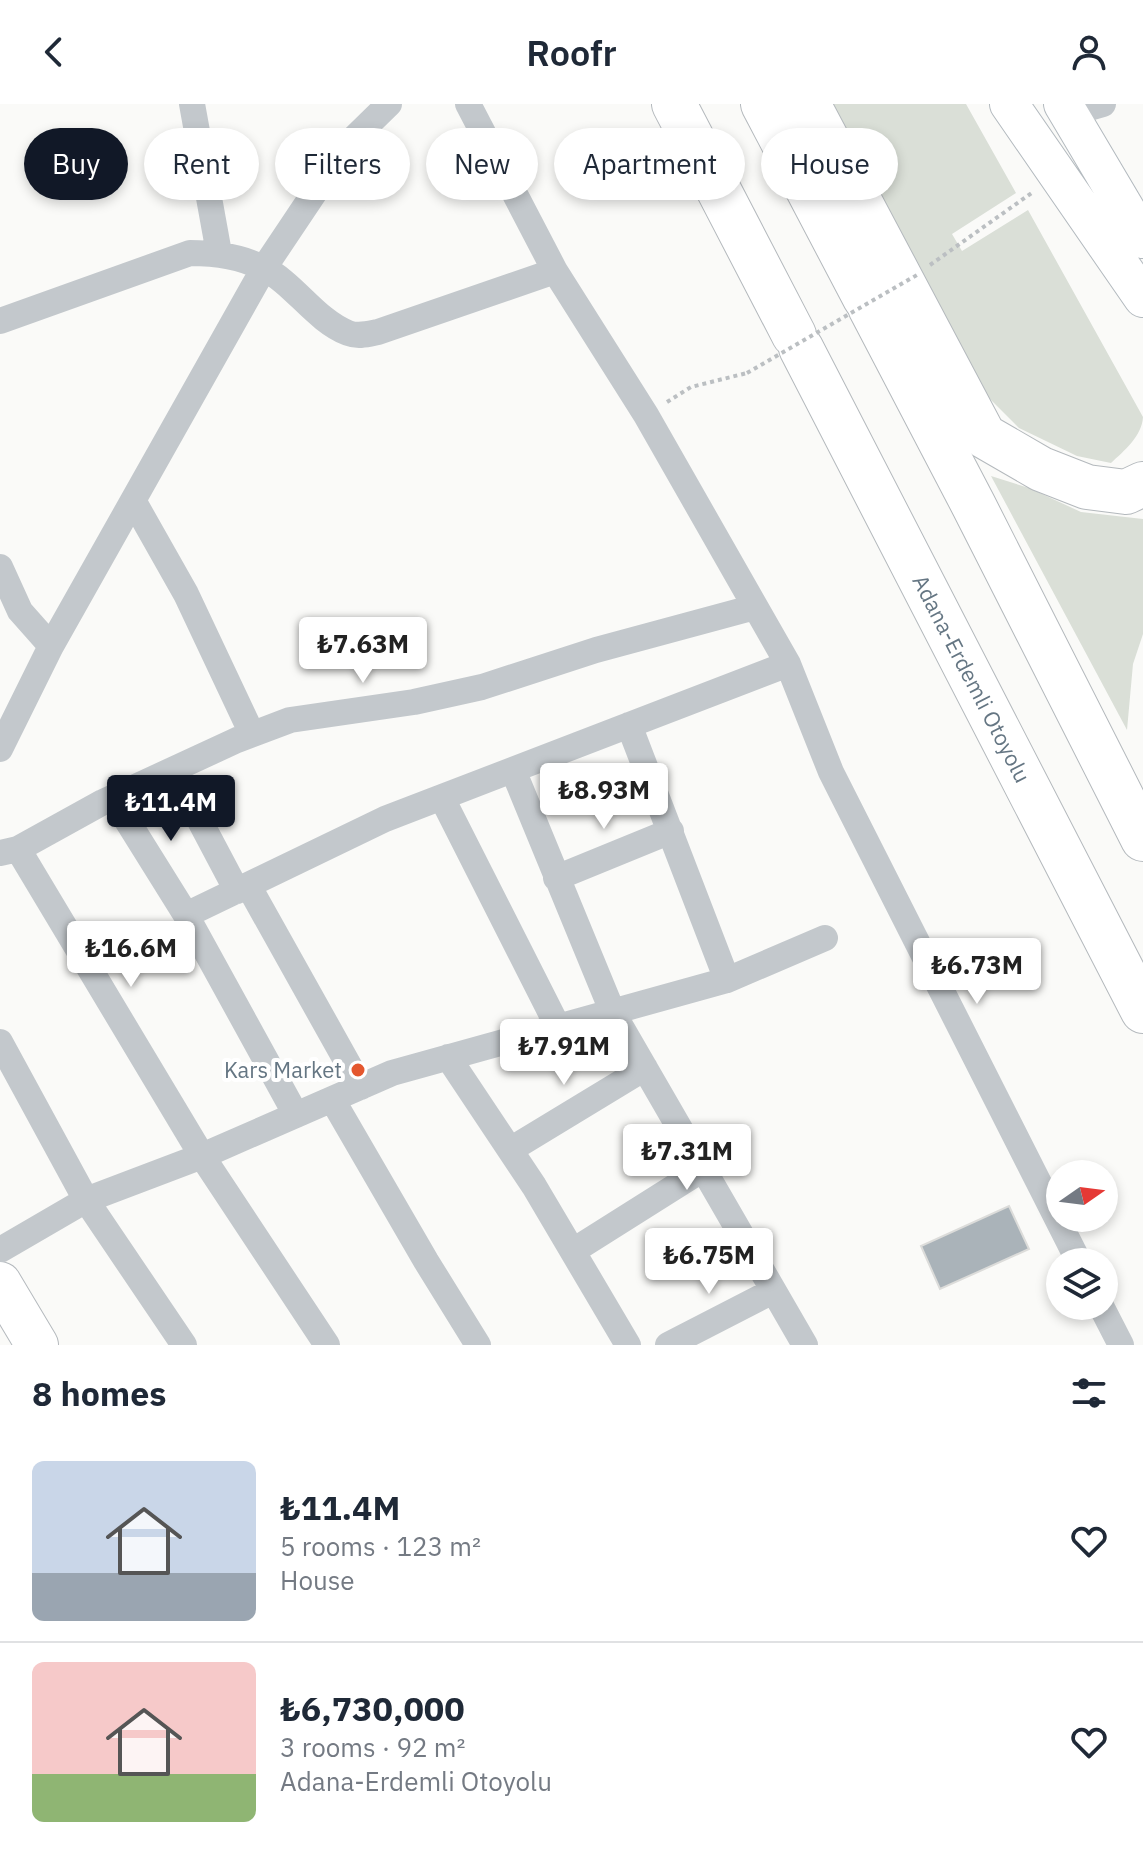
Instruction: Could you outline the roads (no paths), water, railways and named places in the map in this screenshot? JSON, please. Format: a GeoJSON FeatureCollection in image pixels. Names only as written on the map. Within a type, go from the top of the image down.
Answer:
{"type":"FeatureCollection","features":[{"type":"Feature","properties":{"kind":"highway","name":"Adana-Erdemli Otoyolu"},"geometry":{"type":"LineString","coordinates":[[674,104],[1143,1011]]}},
{"type":"Feature","properties":{"kind":"highway"},"geometry":{"type":"LineString","coordinates":[[763,104],[974,506],[1143,839]]}},
{"type":"Feature","properties":{"kind":"highway"},"geometry":{"type":"LineString","coordinates":[[808,104],[984,436],[1041,469],[1087,487],[1126,492],[1143,484]]}},
{"type":"Feature","properties":{"kind":"main road"},"geometry":{"type":"LineString","coordinates":[[1009,104],[1143,298]]}},
{"type":"Feature","properties":{"kind":"main road"},"geometry":{"type":"LineString","coordinates":[[1025,104],[1042,149]]}},
{"type":"Feature","properties":{"kind":"main road"},"geometry":{"type":"LineString","coordinates":[[1071,106],[1143,239]]}},
{"type":"Feature","properties":{"kind":"main road"},"geometry":{"type":"LineString","coordinates":[[1121,966],[1143,1028]]}},
{"type":"Feature","properties":{"kind":"main road"},"geometry":{"type":"LineString","coordinates":[[0,1283],[37,1345]]}},
{"type":"Feature","properties":{"kind":"street"},"geometry":{"type":"LineString","coordinates":[[192,104],[219,253]]}},
{"type":"Feature","properties":{"kind":"street"},"geometry":{"type":"LineString","coordinates":[[0,749],[51,646],[264,268],[345,147],[389,104]]}},
{"type":"Feature","properties":{"kind":"street"},"geometry":{"type":"LineString","coordinates":[[468,104],[555,271],[646,415],[788,664],[831,772],[1072,1248]]}},
{"type":"Feature","properties":{"kind":"street"},"geometry":{"type":"LineString","coordinates":[[0,321],[190,253],[219,253],[264,268],[334,324],[347,333],[361,336],[555,271]]}},
{"type":"Feature","properties":{"kind":"street"},"geometry":{"type":"LineString","coordinates":[[134,502],[186,594],[252,734]]}},
{"type":"Feature","properties":{"kind":"street"},"geometry":{"type":"LineString","coordinates":[[0,567],[20,611],[51,646]]}},
{"type":"Feature","properties":{"kind":"street"},"geometry":{"type":"LineString","coordinates":[[327,1345],[202,1156],[9,851],[173,770],[290,720],[414,702],[482,687],[596,650],[755,607]]}},
{"type":"Feature","properties":{"kind":"street"},"geometry":{"type":"LineString","coordinates":[[186,915],[385,819],[788,664]]}},
{"type":"Feature","properties":{"kind":"street"},"geometry":{"type":"LineString","coordinates":[[629,725],[727,980]]}},
{"type":"Feature","properties":{"kind":"street"},"geometry":{"type":"LineString","coordinates":[[173,770],[361,1087]]}},
{"type":"Feature","properties":{"kind":"street"},"geometry":{"type":"LineString","coordinates":[[513,770],[613,1013],[805,1345]]}},
{"type":"Feature","properties":{"kind":"street"},"geometry":{"type":"LineString","coordinates":[[113,798],[186,915],[296,1115]]}},
{"type":"Feature","properties":{"kind":"street"},"geometry":{"type":"LineString","coordinates":[[442,798],[558,1027]]}},
{"type":"Feature","properties":{"kind":"street"},"geometry":{"type":"LineString","coordinates":[[556,878],[671,831]]}},
{"type":"Feature","properties":{"kind":"street"},"geometry":{"type":"LineString","coordinates":[[0,1250],[86,1200],[202,1156],[392,1073],[727,980],[825,938]]}},
{"type":"Feature","properties":{"kind":"street"},"geometry":{"type":"LineString","coordinates":[[0,1042],[86,1200],[184,1345]]}},
{"type":"Feature","properties":{"kind":"street"},"geometry":{"type":"LineString","coordinates":[[448,1057],[510,1150],[628,1345]]}},
{"type":"Feature","properties":{"kind":"street"},"geometry":{"type":"LineString","coordinates":[[510,1150],[645,1068]]}},
{"type":"Feature","properties":{"kind":"street"},"geometry":{"type":"LineString","coordinates":[[332,1099],[478,1345]]}},
{"type":"Feature","properties":{"kind":"street"},"geometry":{"type":"LineString","coordinates":[[573,1251],[703,1169]]}},
{"type":"Feature","properties":{"kind":"street"},"geometry":{"type":"LineString","coordinates":[[668,1345],[773,1291]]}},
{"type":"Feature","properties":{"kind":"street"},"geometry":{"type":"LineString","coordinates":[[1108,1320],[1121,1345]]}},
{"type":"Feature","properties":{"kind":"place","name":"Kars Market"},"geometry":{"type":"Point","coordinates":[358,1070]}}]}
